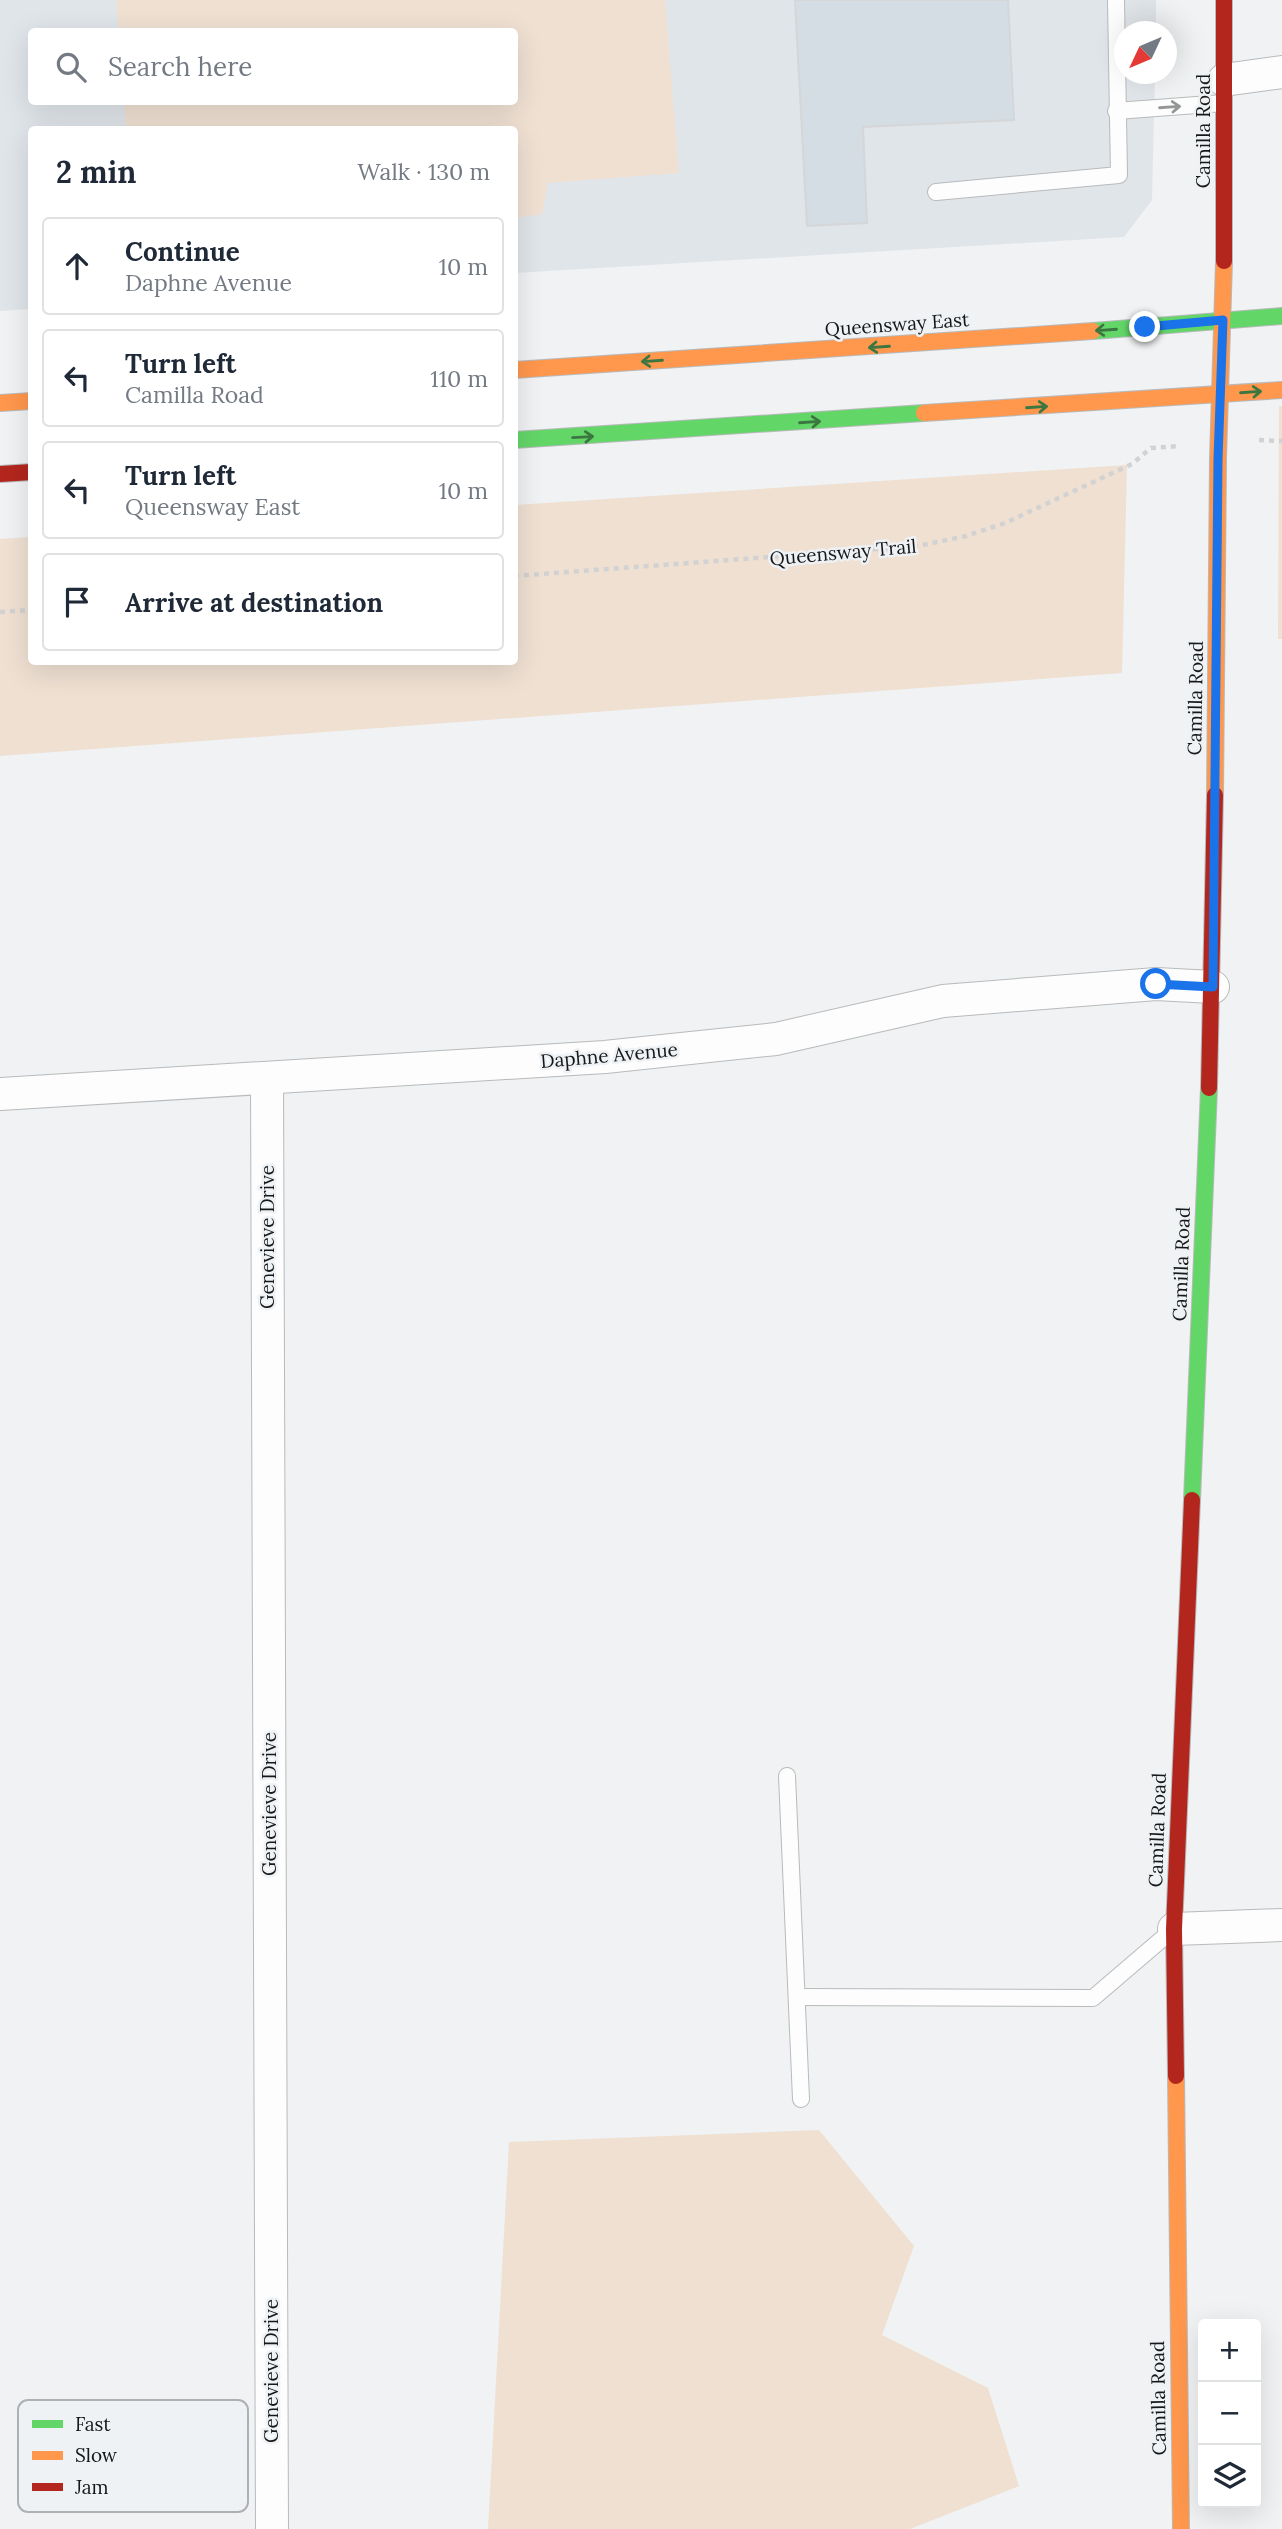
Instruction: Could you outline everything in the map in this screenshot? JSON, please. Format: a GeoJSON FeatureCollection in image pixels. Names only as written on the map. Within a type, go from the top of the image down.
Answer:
{"type":"FeatureCollection","features":[{"type":"Feature","properties":{"kind":"street","name":"Camilla Road"},"geometry":{"type":"LineString","coordinates":[[1181,2529],[1174,1929],[1213,987],[1223,320],[1224,0]]}},
{"type":"Feature","properties":{"kind":"street"},"geometry":{"type":"LineString","coordinates":[[1224,91],[1282,72]]}},
{"type":"Feature","properties":{"kind":"street","name":"Queensway East"},"geometry":{"type":"LineString","coordinates":[[518,370],[931,343],[1282,316]]}},
{"type":"Feature","properties":{"kind":"street"},"geometry":{"type":"LineString","coordinates":[[518,440],[1282,390]]}},
{"type":"Feature","properties":{"kind":"street"},"geometry":{"type":"LineString","coordinates":[[0,403],[28,401]]}},
{"type":"Feature","properties":{"kind":"street"},"geometry":{"type":"LineString","coordinates":[[0,474],[28,472]]}},
{"type":"Feature","properties":{"kind":"street","name":"Daphne Avenue"},"geometry":{"type":"LineString","coordinates":[[0,1094],[605,1057],[776,1039],[943,1002],[1156,984],[1213,987]]}},
{"type":"Feature","properties":{"kind":"street","name":"Genevieve Drive"},"geometry":{"type":"LineString","coordinates":[[267,1079],[272,2529]]}},
{"type":"Feature","properties":{"kind":"street"},"geometry":{"type":"LineString","coordinates":[[1174,1929],[1282,1924]]}},
{"type":"Feature","properties":{"kind":"lane"},"geometry":{"type":"LineString","coordinates":[[936,192],[1119,175],[1116,0]]}},
{"type":"Feature","properties":{"kind":"lane"},"geometry":{"type":"LineString","coordinates":[[1116,111],[1224,91]]}},
{"type":"Feature","properties":{"kind":"lane"},"geometry":{"type":"LineString","coordinates":[[787,1776],[801,2099]]}},
{"type":"Feature","properties":{"kind":"lane"},"geometry":{"type":"LineString","coordinates":[[797,1997],[1093,1998],[1174,1929]]}},
{"type":"Feature","properties":{"kind":"path"},"geometry":{"type":"LineString","coordinates":[[1270,439],[1282,441]]}},
{"type":"Feature","properties":{"kind":"path","name":"Queensway Trail"},"geometry":{"type":"LineString","coordinates":[[518,576],[918,546],[965,536],[1005,523],[1132,464],[1150,448]]}},
{"type":"Feature","properties":{"kind":"path"},"geometry":{"type":"LineString","coordinates":[[0,612],[28,610]]}},
{"type":"Feature","properties":{"kind":"shaded area"},"geometry":{"type":"Polygon","coordinates":[[[0,0],[1156,0],[1156,21],[1114,21],[1114,84],[1155,84],[1152,200],[1124,237],[518,273],[518,126],[28,126],[28,309],[0,311],[0,0]]]}},
{"type":"Feature","properties":{"kind":"shaded area"},"geometry":{"type":"Polygon","coordinates":[[[116,0],[665,0],[679,173],[548,183],[542,214],[518,218],[518,126],[126,126],[124,105],[518,105],[518,28],[119,28],[116,0]]]}},
{"type":"Feature","properties":{"kind":"shaded area"},"geometry":{"type":"Polygon","coordinates":[[[1279,406],[1282,406],[1282,639],[1278,639],[1279,406]]]}},
{"type":"Feature","properties":{"kind":"shaded area"},"geometry":{"type":"Polygon","coordinates":[[[1127,465],[1122,673],[0,756],[0,539],[28,537],[28,665],[518,665],[518,505],[1127,465]]]}},
{"type":"Feature","properties":{"kind":"shaded area"},"geometry":{"type":"Polygon","coordinates":[[[819,2130],[914,2246],[882,2335],[988,2388],[1019,2486],[910,2529],[488,2529],[509,2142],[819,2130]]]}},
{"type":"Feature","properties":{"kind":"building"},"geometry":{"type":"Polygon","coordinates":[[[795,0],[1008,0],[1014,120],[863,127],[867,223],[807,226],[795,0]]]}},
{"type":"Feature","properties":{"kind":"traffic: fast"},"geometry":{"type":"LineString","coordinates":[[1093,331],[1282,316]]}},
{"type":"Feature","properties":{"kind":"traffic: fast"},"geometry":{"type":"LineString","coordinates":[[518,440],[924,413]]}},
{"type":"Feature","properties":{"kind":"traffic: fast"},"geometry":{"type":"LineString","coordinates":[[1192,1500],[1209,1088]]}},
{"type":"Feature","properties":{"kind":"traffic: slow"},"geometry":{"type":"LineString","coordinates":[[1215,795],[1218,459],[1224,261]]}},
{"type":"Feature","properties":{"kind":"traffic: slow"},"geometry":{"type":"LineString","coordinates":[[518,370],[1093,331]]}},
{"type":"Feature","properties":{"kind":"traffic: slow"},"geometry":{"type":"LineString","coordinates":[[924,413],[1282,390]]}},
{"type":"Feature","properties":{"kind":"traffic: slow"},"geometry":{"type":"LineString","coordinates":[[0,403],[28,401]]}},
{"type":"Feature","properties":{"kind":"traffic: slow"},"geometry":{"type":"LineString","coordinates":[[1176,2076],[1181,2529]]}},
{"type":"Feature","properties":{"kind":"traffic: jam"},"geometry":{"type":"LineString","coordinates":[[1224,0],[1224,261]]}},
{"type":"Feature","properties":{"kind":"traffic: jam"},"geometry":{"type":"LineString","coordinates":[[0,474],[28,472]]}},
{"type":"Feature","properties":{"kind":"traffic: jam"},"geometry":{"type":"LineString","coordinates":[[1209,1088],[1215,795]]}},
{"type":"Feature","properties":{"kind":"traffic: jam"},"geometry":{"type":"LineString","coordinates":[[1176,2076],[1174,1929],[1192,1500]]}},
{"type":"Feature","properties":{"kind":"route"},"geometry":{"type":"LineString","coordinates":[[1145,327],[1223,320],[1218,459],[1213,987],[1156,984]]}}]}
